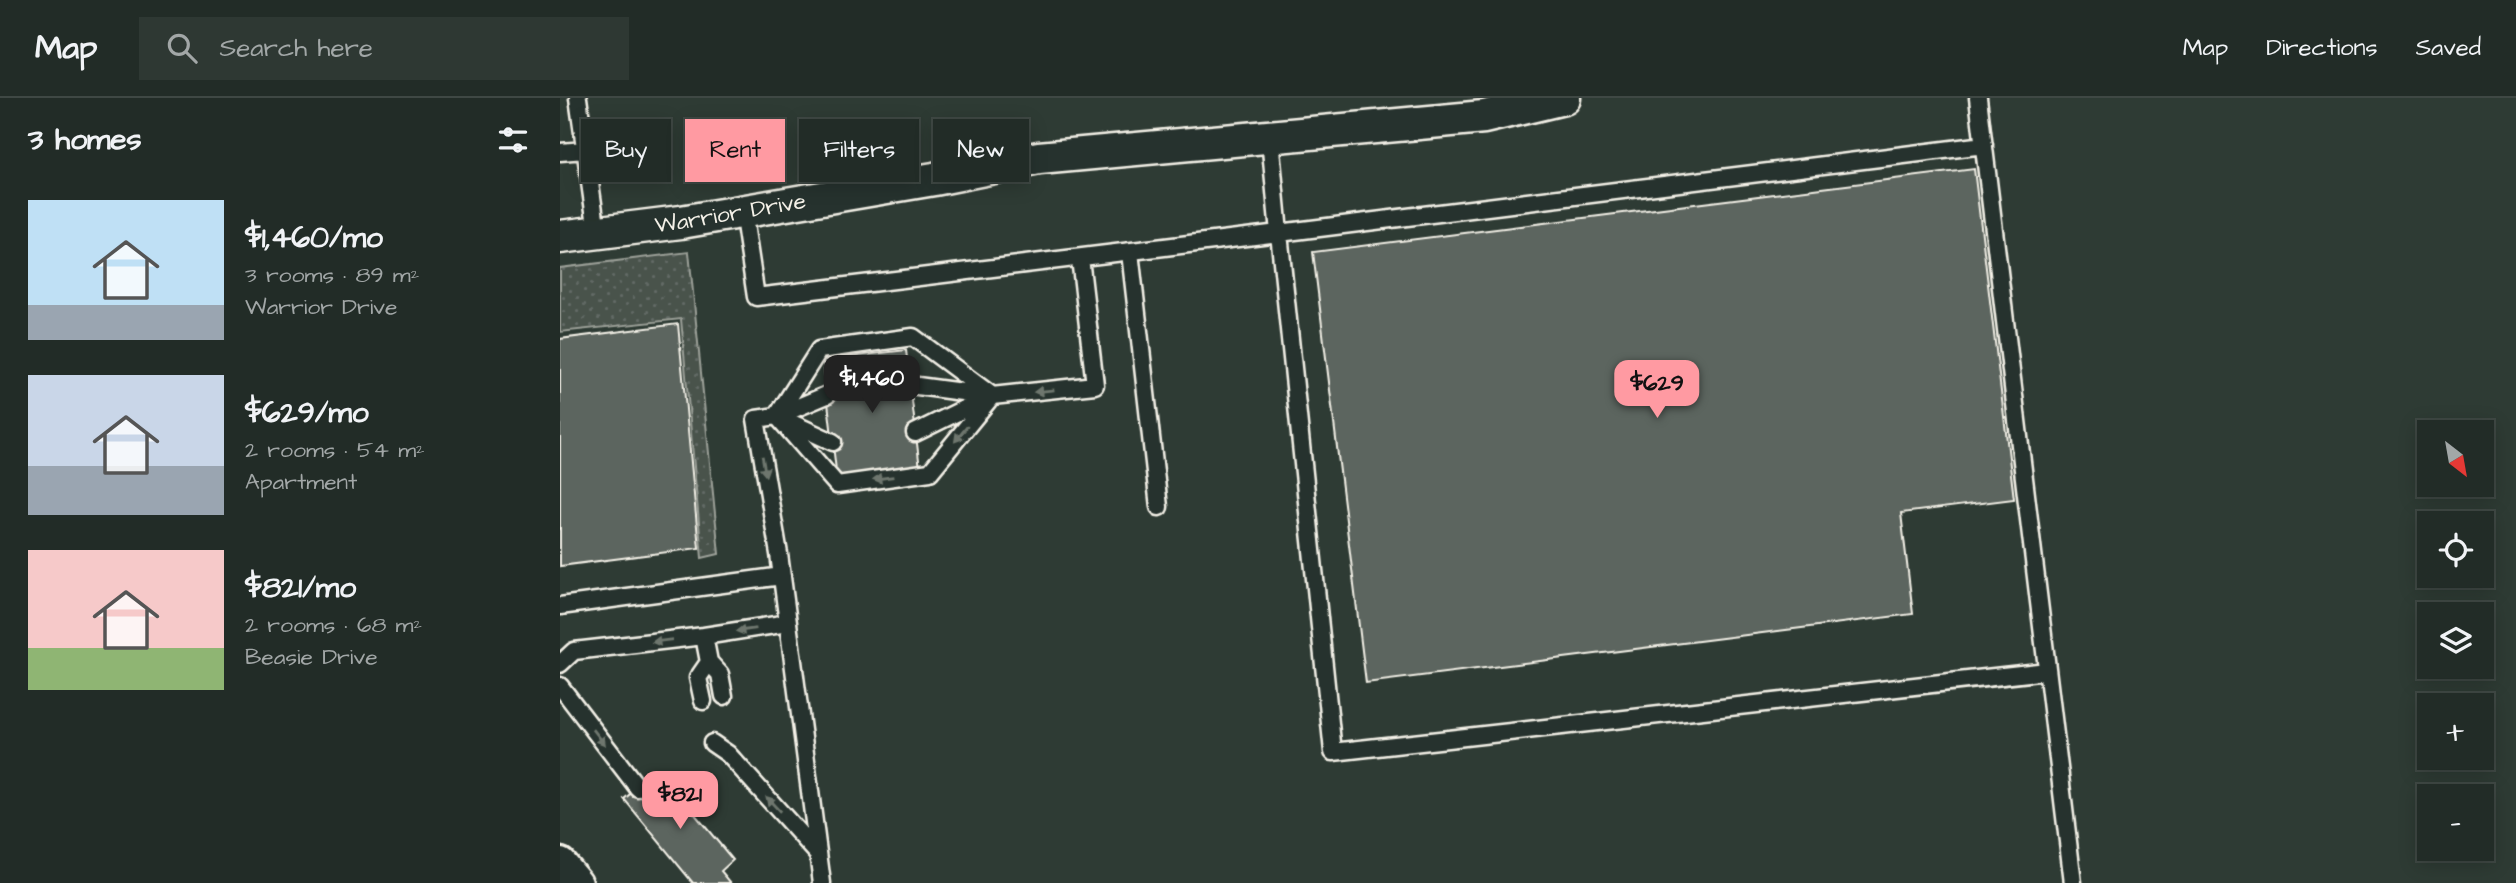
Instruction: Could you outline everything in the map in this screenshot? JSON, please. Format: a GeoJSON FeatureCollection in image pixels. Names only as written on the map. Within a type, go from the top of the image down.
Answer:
{"type":"FeatureCollection","features":[{"type":"Feature","properties":{"kind":"street","name":"Warrior Drive"},"geometry":{"type":"LineString","coordinates":[[560,237],[934,180],[1039,158],[1270,139],[1484,117],[1564,98]]}},
{"type":"Feature","properties":{"kind":"street"},"geometry":{"type":"LineString","coordinates":[[560,864],[576,883]]}},
{"type":"Feature","properties":{"kind":"lane"},"geometry":{"type":"LineString","coordinates":[[578,98],[581,120]]}},
{"type":"Feature","properties":{"kind":"lane"},"geometry":{"type":"LineString","coordinates":[[1978,98],[2073,883]]}},
{"type":"Feature","properties":{"kind":"lane"},"geometry":{"type":"LineString","coordinates":[[1270,139],[1333,752],[2047,671]]}},
{"type":"Feature","properties":{"kind":"lane"},"geometry":{"type":"LineString","coordinates":[[743,211],[756,297],[1984,145]]}},
{"type":"Feature","properties":{"kind":"lane"},"geometry":{"type":"LineString","coordinates":[[560,152],[581,149]]}},
{"type":"Feature","properties":{"kind":"lane"},"geometry":{"type":"LineString","coordinates":[[590,182],[597,232]]}},
{"type":"Feature","properties":{"kind":"lane"},"geometry":{"type":"LineString","coordinates":[[1130,251],[1159,507]]}},
{"type":"Feature","properties":{"kind":"lane"},"geometry":{"type":"LineString","coordinates":[[910,385],[992,396],[1095,385],[1080,258]]}},
{"type":"Feature","properties":{"kind":"lane"},"geometry":{"type":"LineString","coordinates":[[777,416],[818,350],[914,337],[992,396]]}},
{"type":"Feature","properties":{"kind":"lane"},"geometry":{"type":"LineString","coordinates":[[822,883],[779,554],[756,419],[777,416],[827,395]]}},
{"type":"Feature","properties":{"kind":"lane"},"geometry":{"type":"LineString","coordinates":[[777,416],[837,485],[930,472],[992,396]]}},
{"type":"Feature","properties":{"kind":"lane"},"geometry":{"type":"LineString","coordinates":[[915,432],[992,396]]}},
{"type":"Feature","properties":{"kind":"lane"},"geometry":{"type":"LineString","coordinates":[[777,416],[833,442]]}},
{"type":"Feature","properties":{"kind":"lane"},"geometry":{"type":"LineString","coordinates":[[560,606],[782,576]]}},
{"type":"Feature","properties":{"kind":"lane"},"geometry":{"type":"LineString","coordinates":[[560,664],[574,651],[788,623]]}},
{"type":"Feature","properties":{"kind":"lane"},"geometry":{"type":"LineString","coordinates":[[704,636],[709,662],[720,674],[724,696]]}},
{"type":"Feature","properties":{"kind":"lane"},"geometry":{"type":"LineString","coordinates":[[703,701],[698,678],[709,662]]}},
{"type":"Feature","properties":{"kind":"lane"},"geometry":{"type":"LineString","coordinates":[[560,686],[638,788]]}},
{"type":"Feature","properties":{"kind":"lane"},"geometry":{"type":"LineString","coordinates":[[712,743],[730,747],[818,854]]}},
{"type":"Feature","properties":{"kind":"shaded area"},"geometry":{"type":"Polygon","coordinates":[[[689,252],[719,554],[702,558],[681,319],[560,332],[560,268],[689,252]]]}},
{"type":"Feature","properties":{"kind":"building"},"geometry":{"type":"Polygon","coordinates":[[[1974,169],[2014,499],[1901,513],[1913,614],[1366,683],[1313,252],[1974,169]]]}},
{"type":"Feature","properties":{"kind":"building"},"geometry":{"type":"Polygon","coordinates":[[[678,324],[699,548],[560,566],[560,339],[678,324]]]}},
{"type":"Feature","properties":{"kind":"building"},"geometry":{"type":"Polygon","coordinates":[[[906,350],[920,469],[837,479],[823,360],[906,350]]]}},
{"type":"Feature","properties":{"kind":"building"},"geometry":{"type":"Polygon","coordinates":[[[659,771],[733,860],[721,871],[731,883],[693,883],[624,799],[659,771]]]}}]}
